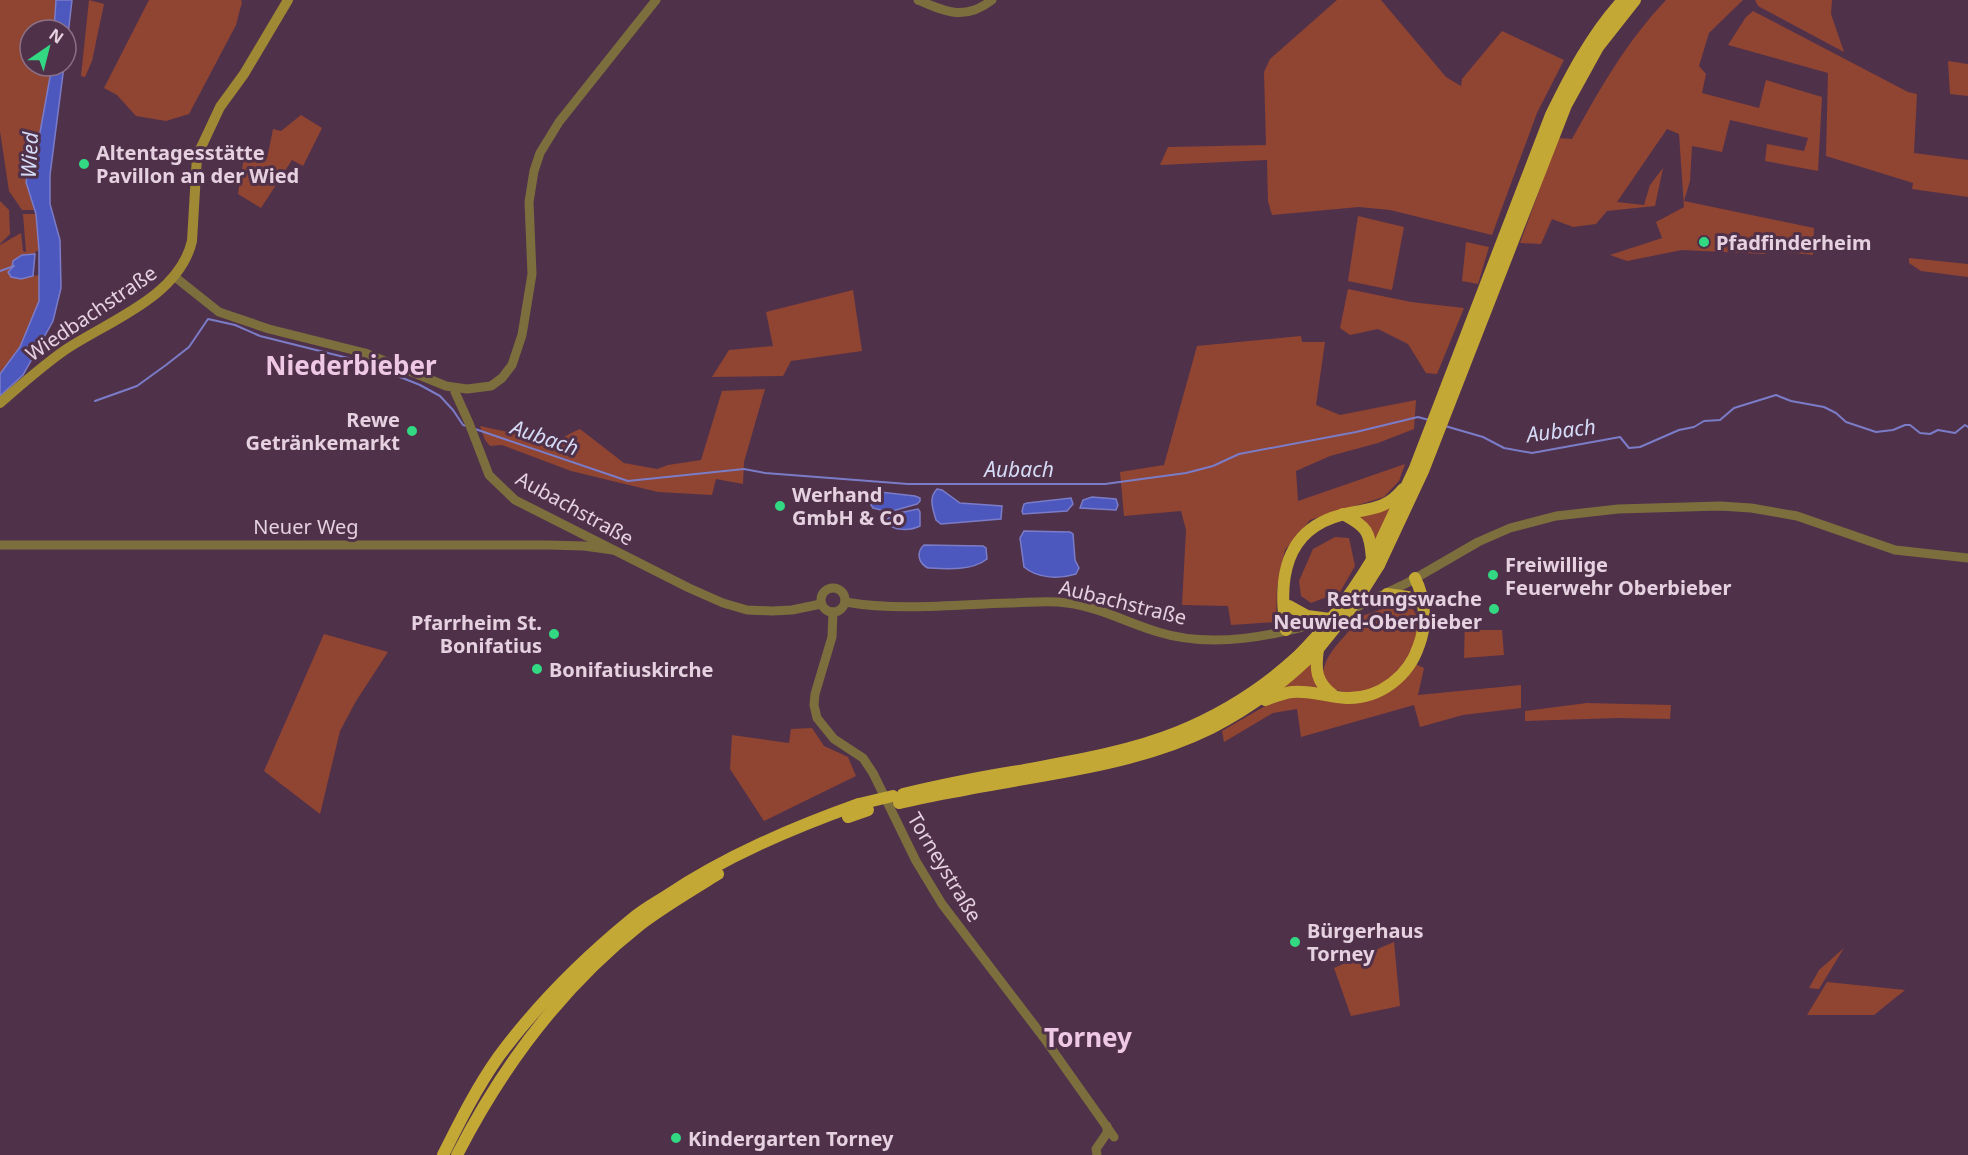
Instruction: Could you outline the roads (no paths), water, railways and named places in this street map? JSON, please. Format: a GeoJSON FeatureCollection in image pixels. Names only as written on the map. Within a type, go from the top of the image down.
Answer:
{"type":"FeatureCollection","features":[{"type":"Feature","properties":{"kind":"highway"},"geometry":{"type":"LineString","coordinates":[[896,800],[962,781],[1100,756],[1176,733],[1233,705],[1267,682],[1320,634],[1391,542],[1528,185],[1551,115],[1572,71],[1593,38],[1623,0]]}},
{"type":"Feature","properties":{"kind":"highway"},"geometry":{"type":"LineString","coordinates":[[1528,185],[1580,77],[1598,47],[1635,0]]}},
{"type":"Feature","properties":{"kind":"highway"},"geometry":{"type":"LineString","coordinates":[[1286,630],[1285,572],[1297,544],[1320,523],[1342,514],[1382,507],[1394,499],[1419,470]]}},
{"type":"Feature","properties":{"kind":"highway"},"geometry":{"type":"LineString","coordinates":[[443,1155],[467,1108],[498,1058],[535,1011],[576,969],[633,918],[685,883],[737,855],[804,824],[896,800],[1073,770],[1126,758],[1196,734],[1247,706],[1291,675],[1318,650],[1355,603],[1410,481]]}},
{"type":"Feature","properties":{"kind":"highway"},"geometry":{"type":"LineString","coordinates":[[1342,514],[1365,528],[1371,542],[1375,563]]}},
{"type":"Feature","properties":{"kind":"highway"},"geometry":{"type":"LineString","coordinates":[[1415,578],[1412,589],[1423,621]]}},
{"type":"Feature","properties":{"kind":"highway"},"geometry":{"type":"LineString","coordinates":[[1247,706],[1291,692],[1360,697],[1373,694],[1394,682],[1404,673],[1417,652],[1423,621],[1421,593],[1415,578]]}},
{"type":"Feature","properties":{"kind":"highway"},"geometry":{"type":"LineString","coordinates":[[1284,593],[1292,618],[1286,630]]}},
{"type":"Feature","properties":{"kind":"highway"},"geometry":{"type":"LineString","coordinates":[[1387,594],[1408,597],[1417,601]]}},
{"type":"Feature","properties":{"kind":"highway"},"geometry":{"type":"LineString","coordinates":[[1289,606],[1307,616],[1330,619]]}},
{"type":"Feature","properties":{"kind":"highway"},"geometry":{"type":"LineString","coordinates":[[1318,650],[1316,674],[1320,683],[1334,696]]}},
{"type":"Feature","properties":{"kind":"highway"},"geometry":{"type":"LineString","coordinates":[[457,1155],[478,1114],[510,1064],[544,1019],[586,974],[641,925],[689,891],[736,863],[800,832],[864,807]]}},
{"type":"Feature","properties":{"kind":"main road"},"geometry":{"type":"LineString","coordinates":[[175,277],[189,253],[192,241],[197,156],[220,106],[244,74],[288,0]]}},
{"type":"Feature","properties":{"kind":"main road","name":"Wiedbachstraße"},"geometry":{"type":"LineString","coordinates":[[0,403],[43,365],[138,306],[164,288],[175,277]]}},
{"type":"Feature","properties":{"kind":"street"},"geometry":{"type":"LineString","coordinates":[[175,277],[219,312],[269,329],[365,353],[431,381],[455,388],[491,386],[502,378],[512,365],[522,335],[529,298],[532,260],[529,202],[534,171],[540,153],[559,122],[656,0]]}},
{"type":"Feature","properties":{"kind":"street"},"geometry":{"type":"LineString","coordinates":[[918,0],[945,11],[963,13],[975,11],[992,0]]}},
{"type":"Feature","properties":{"kind":"street","name":"Aubachstraße"},"geometry":{"type":"LineString","coordinates":[[455,388],[489,475],[515,500],[706,597],[747,610],[792,610],[821,604]]}},
{"type":"Feature","properties":{"kind":"street","name":"Aubachstraße"},"geometry":{"type":"LineString","coordinates":[[844,602],[910,607],[1067,603],[1108,614],[1159,632],[1201,638],[1247,638],[1330,619],[1387,594],[1496,533],[1527,522],[1582,512],[1651,507],[1751,508],[1797,516],[1896,550],[1968,558]]}},
{"type":"Feature","properties":{"kind":"street","name":"Neuer Weg"},"geometry":{"type":"LineString","coordinates":[[0,545],[538,545],[584,546],[613,550]]}},
{"type":"Feature","properties":{"kind":"street"},"geometry":{"type":"LineString","coordinates":[[833,588],[839,590],[843,594],[844,602],[843,606],[834,612],[826,610],[821,604],[822,594],[833,588]]}},
{"type":"Feature","properties":{"kind":"street","name":"Torneystraße"},"geometry":{"type":"LineString","coordinates":[[834,612],[832,638],[815,694],[814,705],[817,718],[834,739],[863,758],[873,773],[916,861],[942,904],[1044,1038],[1114,1137]]}},
{"type":"Feature","properties":{"kind":"street"},"geometry":{"type":"LineString","coordinates":[[1097,1155],[1096,1149],[1107,1134],[1107,1126]]}},
{"type":"Feature","properties":{"kind":"waterway","name":"Wied"},"geometry":{"type":"LineString","coordinates":[[0,271],[14,266]]}},
{"type":"Feature","properties":{"kind":"waterway","name":"Aubach"},"geometry":{"type":"LineString","coordinates":[[95,401],[137,386],[166,365],[189,347],[208,319],[235,325],[260,336],[348,358],[420,385],[440,396],[463,425],[467,426]]}},
{"type":"Feature","properties":{"kind":"waterway","name":"Aubach"},"geometry":{"type":"LineString","coordinates":[[1445,426],[1483,437],[1504,448],[1532,453],[1620,437],[1629,448],[1640,447],[1704,421],[1720,420],[1734,408],[1776,395],[1791,401],[1824,407],[1836,413],[1846,422],[1876,432],[1893,430],[1905,425],[1910,425],[1920,433],[1930,434],[1938,430],[1955,433],[1965,425],[1968,427]]}},
{"type":"Feature","properties":{"kind":"waterway","name":"Aubach"},"geometry":{"type":"LineString","coordinates":[[475,429],[628,481],[744,469],[765,473],[908,484],[1105,484],[1186,473],[1213,466],[1239,454],[1356,432],[1418,417],[1429,420]]}},
{"type":"Feature","properties":{"kind":"place","name":"Altentagesstätte Pavillon an der Wied"},"geometry":{"type":"Point","coordinates":[84,164]}},
{"type":"Feature","properties":{"kind":"place","name":"Pfadfinderheim"},"geometry":{"type":"Point","coordinates":[1704,242]}},
{"type":"Feature","properties":{"kind":"place","name":"Rewe Getränkemarkt"},"geometry":{"type":"Point","coordinates":[412,431]}},
{"type":"Feature","properties":{"kind":"place","name":"Werhand GmbH & Co"},"geometry":{"type":"Point","coordinates":[780,506]}},
{"type":"Feature","properties":{"kind":"place","name":"Freiwillige Feuerwehr Oberbieber"},"geometry":{"type":"Point","coordinates":[1493,575]}},
{"type":"Feature","properties":{"kind":"place","name":"Rettungswache Neuwied-Oberbieber"},"geometry":{"type":"Point","coordinates":[1494,609]}},
{"type":"Feature","properties":{"kind":"place","name":"Pfarrheim St. Bonifatius"},"geometry":{"type":"Point","coordinates":[554,634]}},
{"type":"Feature","properties":{"kind":"place","name":"Bonifatiuskirche"},"geometry":{"type":"Point","coordinates":[537,669]}},
{"type":"Feature","properties":{"kind":"place","name":"Bürgerhaus Torney"},"geometry":{"type":"Point","coordinates":[1295,942]}},
{"type":"Feature","properties":{"kind":"place","name":"Kindergarten Torney"},"geometry":{"type":"Point","coordinates":[676,1138]}},
{"type":"Feature","properties":{"kind":"district","name":"Niederbieber"},"geometry":{"type":"Point","coordinates":[351,365]}},
{"type":"Feature","properties":{"kind":"district","name":"Torney"},"geometry":{"type":"Point","coordinates":[1088,1037]}}]}
